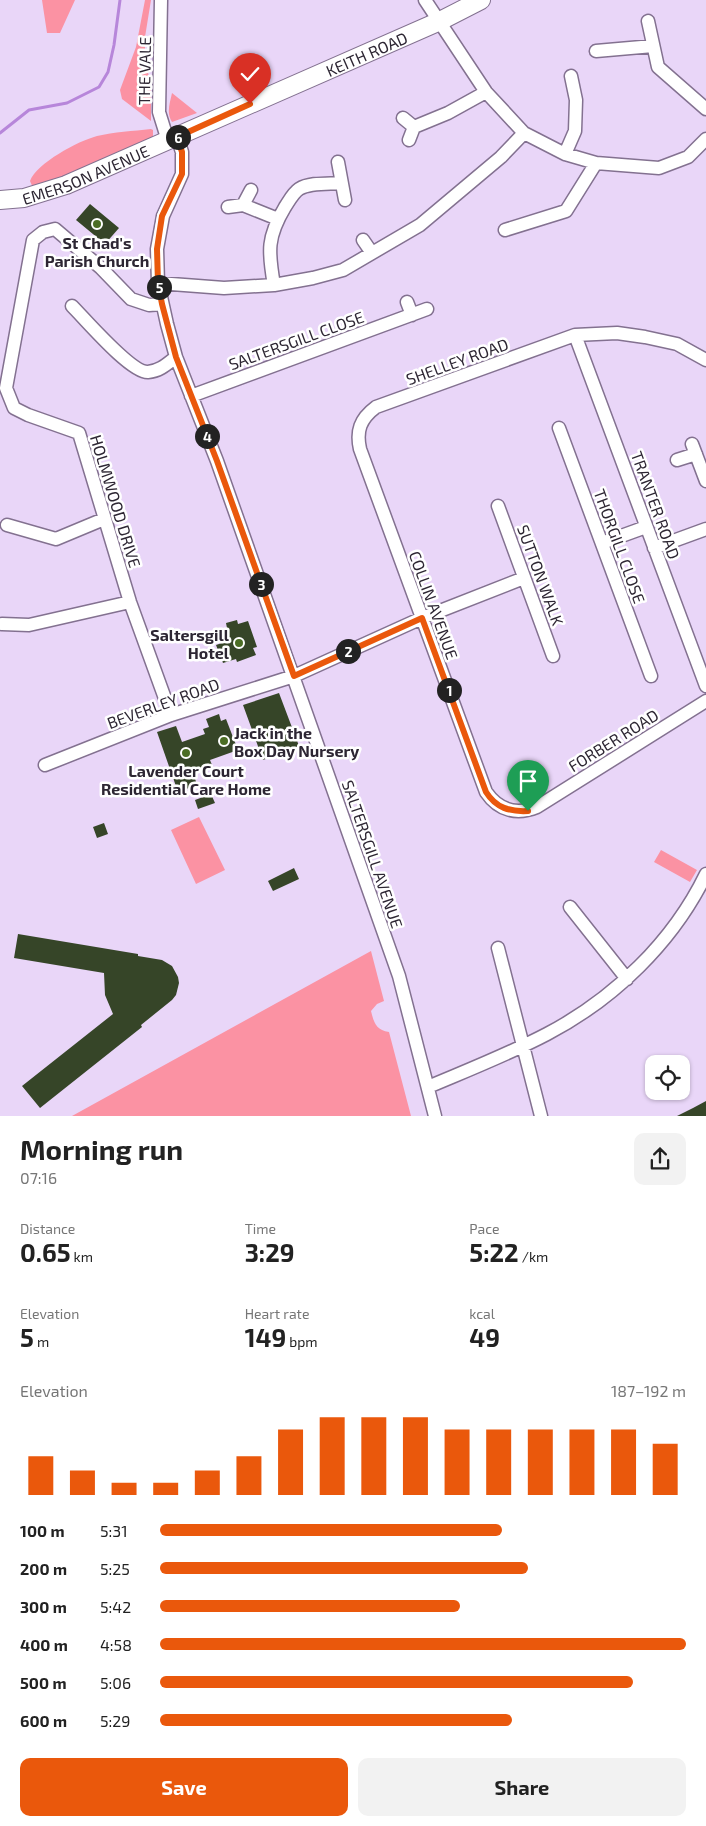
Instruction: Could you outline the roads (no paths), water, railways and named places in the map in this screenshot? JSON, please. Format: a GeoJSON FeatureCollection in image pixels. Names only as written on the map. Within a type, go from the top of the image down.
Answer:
{"type":"FeatureCollection","features":[{"type":"Feature","properties":{"kind":"street","name":"THE VALE"},"geometry":{"type":"LineString","coordinates":[[158,283],[157,249],[162,216],[182,174],[182,152],[158,112],[161,0]]}},
{"type":"Feature","properties":{"kind":"street"},"geometry":{"type":"LineString","coordinates":[[425,0],[486,92],[524,133],[566,154],[596,163],[659,168],[688,157],[706,138]]}},
{"type":"Feature","properties":{"kind":"street","name":"KEITH ROAD"},"geometry":{"type":"LineString","coordinates":[[250,104],[440,21],[481,0]]}},
{"type":"Feature","properties":{"kind":"street"},"geometry":{"type":"LineString","coordinates":[[648,21],[658,67],[706,109]]}},
{"type":"Feature","properties":{"kind":"street"},"geometry":{"type":"LineString","coordinates":[[596,51],[653,46]]}},
{"type":"Feature","properties":{"kind":"street"},"geometry":{"type":"LineString","coordinates":[[566,154],[575,131],[576,100],[571,76]]}},
{"type":"Feature","properties":{"kind":"street"},"geometry":{"type":"LineString","coordinates":[[409,140],[414,127],[448,113],[486,92]]}},
{"type":"Feature","properties":{"kind":"street","name":"EMERSON AVENUE"},"geometry":{"type":"LineString","coordinates":[[0,200],[24,198],[66,185],[250,104]]}},
{"type":"Feature","properties":{"kind":"street"},"geometry":{"type":"LineString","coordinates":[[403,118],[414,127]]}},
{"type":"Feature","properties":{"kind":"street"},"geometry":{"type":"LineString","coordinates":[[158,283],[224,288],[274,284],[313,278],[343,270],[420,225],[501,157],[524,133]]}},
{"type":"Feature","properties":{"kind":"street"},"geometry":{"type":"LineString","coordinates":[[338,162],[345,200]]}},
{"type":"Feature","properties":{"kind":"street"},"geometry":{"type":"LineString","coordinates":[[505,230],[566,210],[596,163]]}},
{"type":"Feature","properties":{"kind":"street"},"geometry":{"type":"LineString","coordinates":[[274,284],[269,256],[270,240],[278,220],[294,193],[300,188],[341,183]]}},
{"type":"Feature","properties":{"kind":"street"},"geometry":{"type":"LineString","coordinates":[[243,205],[251,190]]}},
{"type":"Feature","properties":{"kind":"street"},"geometry":{"type":"LineString","coordinates":[[228,207],[243,205],[278,220]]}},
{"type":"Feature","properties":{"kind":"street","name":"HOLMWOOD DRIVE"},"geometry":{"type":"LineString","coordinates":[[162,304],[149,305],[130,299],[101,268],[55,229],[43,232],[33,240],[6,388],[14,408],[28,415],[79,433],[130,602],[172,715]]}},
{"type":"Feature","properties":{"kind":"street"},"geometry":{"type":"LineString","coordinates":[[364,240],[372,253]]}},
{"type":"Feature","properties":{"kind":"street","name":"SALTERSGILL AVENUE"},"geometry":{"type":"LineString","coordinates":[[158,283],[176,357],[217,461],[399,976],[436,1116]]}},
{"type":"Feature","properties":{"kind":"street"},"geometry":{"type":"LineString","coordinates":[[407,302],[412,315]]}},
{"type":"Feature","properties":{"kind":"street"},"geometry":{"type":"LineString","coordinates":[[72,306],[129,365],[146,372],[161,369],[176,357]]}},
{"type":"Feature","properties":{"kind":"street","name":"SALTERSGILL CLOSE"},"geometry":{"type":"LineString","coordinates":[[191,396],[427,309]]}},
{"type":"Feature","properties":{"kind":"street","name":"SHELLEY ROAD"},"geometry":{"type":"LineString","coordinates":[[359,428],[368,413],[376,407],[575,335],[617,333],[645,337],[677,344],[706,360]]}},
{"type":"Feature","properties":{"kind":"street","name":"TRANTER ROAD"},"geometry":{"type":"LineString","coordinates":[[575,335],[706,686]]}},
{"type":"Feature","properties":{"kind":"street","name":"COLLIN AVENUE"},"geometry":{"type":"LineString","coordinates":[[359,428],[360,449],[486,792]]}},
{"type":"Feature","properties":{"kind":"street","name":"THORGILL CLOSE"},"geometry":{"type":"LineString","coordinates":[[559,428],[651,676]]}},
{"type":"Feature","properties":{"kind":"street"},"geometry":{"type":"LineString","coordinates":[[677,460],[694,449],[706,482]]}},
{"type":"Feature","properties":{"kind":"street","name":"SUTTON WALK"},"geometry":{"type":"LineString","coordinates":[[498,506],[553,656]]}},
{"type":"Feature","properties":{"kind":"street"},"geometry":{"type":"LineString","coordinates":[[7,525],[56,539],[104,519]]}},
{"type":"Feature","properties":{"kind":"street"},"geometry":{"type":"LineString","coordinates":[[602,543],[646,527]]}},
{"type":"Feature","properties":{"kind":"street"},"geometry":{"type":"LineString","coordinates":[[654,548],[706,529]]}},
{"type":"Feature","properties":{"kind":"street","name":"BEVERLEY ROAD"},"geometry":{"type":"LineString","coordinates":[[45,765],[172,715],[294,676],[422,618],[524,578]]}},
{"type":"Feature","properties":{"kind":"street"},"geometry":{"type":"LineString","coordinates":[[2,624],[29,626],[130,602]]}},
{"type":"Feature","properties":{"kind":"street","name":"FORBER ROAD"},"geometry":{"type":"LineString","coordinates":[[486,792],[498,805],[507,810],[528,811],[538,807],[706,701]]}},
{"type":"Feature","properties":{"kind":"street"},"geometry":{"type":"LineString","coordinates":[[428,1087],[523,1046],[574,1018],[627,978],[667,935],[705,879]]}},
{"type":"Feature","properties":{"kind":"street"},"geometry":{"type":"LineString","coordinates":[[570,907],[627,978]]}},
{"type":"Feature","properties":{"kind":"street"},"geometry":{"type":"LineString","coordinates":[[498,948],[542,1116]]}},
{"type":"Feature","properties":{"kind":"waterway"},"geometry":{"type":"LineString","coordinates":[[0,133],[29,110],[67,103],[99,87],[108,72],[120,0]]}},
{"type":"Feature","properties":{"kind":"place","name":"St Chad's Parish Church"},"geometry":{"type":"Point","coordinates":[97,224]}},
{"type":"Feature","properties":{"kind":"place","name":"Saltersgill Hotel"},"geometry":{"type":"Point","coordinates":[239,643]}},
{"type":"Feature","properties":{"kind":"place","name":"Jack in the Box Day Nursery"},"geometry":{"type":"Point","coordinates":[224,741]}},
{"type":"Feature","properties":{"kind":"place","name":"Lavender Court Residential Care Home"},"geometry":{"type":"Point","coordinates":[186,753]}}]}
